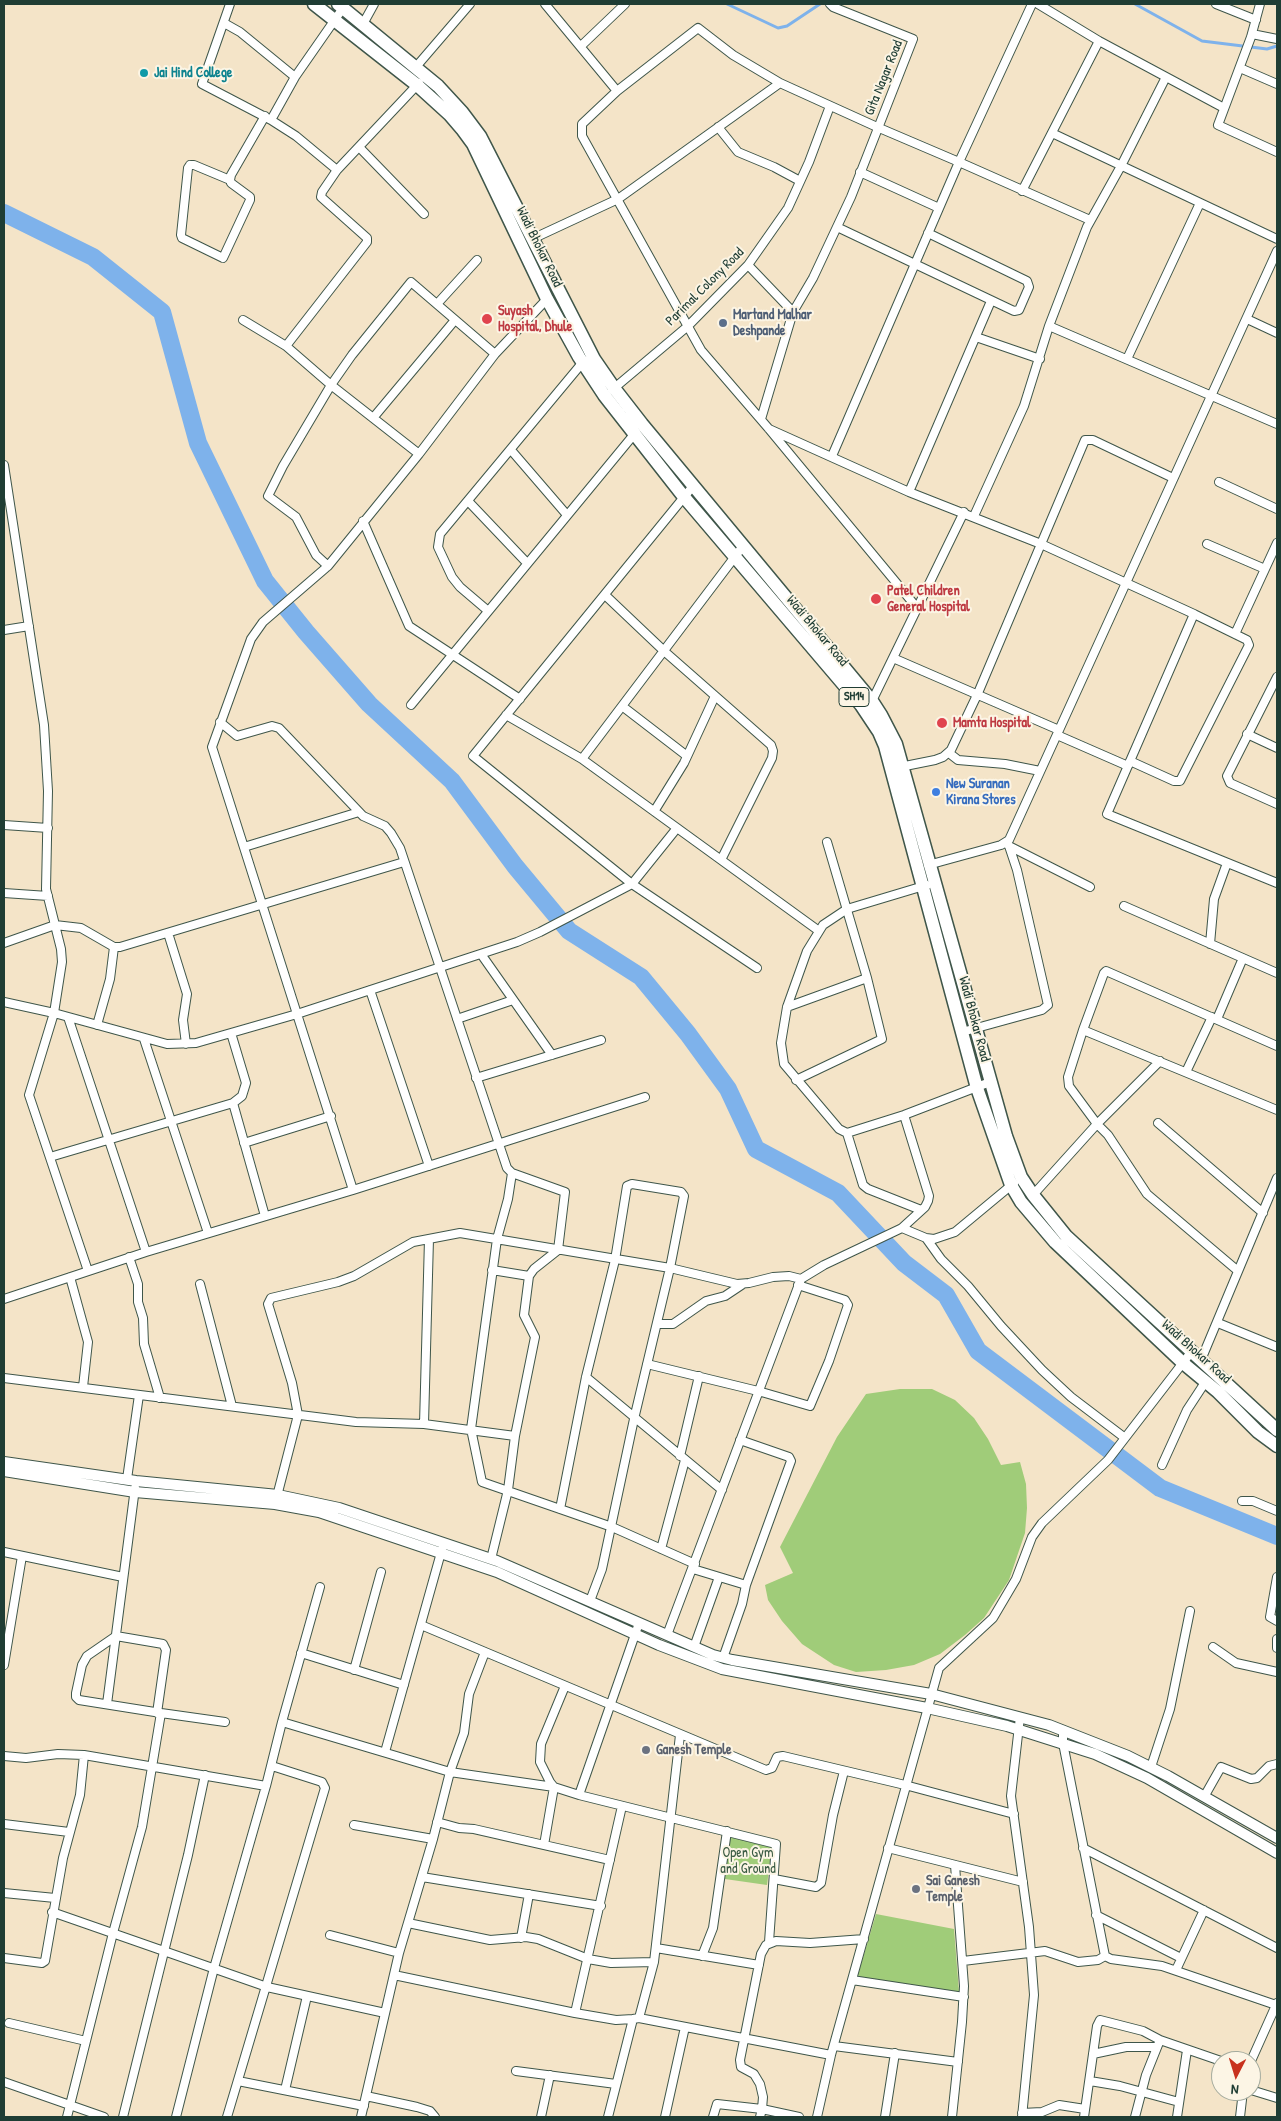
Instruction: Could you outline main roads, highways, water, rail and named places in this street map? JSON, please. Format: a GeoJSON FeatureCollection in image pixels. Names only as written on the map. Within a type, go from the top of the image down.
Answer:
{"type":"FeatureCollection","features":[{"type":"Feature","properties":{"kind":"main road","name":"Wadi Bhokar Road"},"geometry":{"type":"LineString","coordinates":[[314,4],[421,81],[473,144],[547,299],[583,362],[638,429],[684,497],[868,715],[897,768]]}},
{"type":"Feature","properties":{"kind":"main road","name":"Wadi Bhokar Road"},"geometry":{"type":"LineString","coordinates":[[340,6],[415,68],[421,81],[438,86],[462,112],[480,136],[594,358],[609,392]]}},
{"type":"Feature","properties":{"kind":"main road","name":"Wadi Bhokar Road"},"geometry":{"type":"LineString","coordinates":[[638,429],[693,486],[872,701],[891,732],[897,768],[929,885],[962,1032],[977,1088],[1032,1216],[1055,1242],[1184,1363],[1206,1381],[1258,1432],[1277,1446]]}},
{"type":"Feature","properties":{"kind":"main road","name":"Wadi Bhokar Road"},"geometry":{"type":"LineString","coordinates":[[929,885],[975,1029],[1016,1181],[1033,1195],[1066,1236],[1277,1430]]}},
{"type":"Feature","properties":{"kind":"waterway"},"geometry":{"type":"LineString","coordinates":[[727,4],[778,28],[787,26],[820,4]]}},
{"type":"Feature","properties":{"kind":"waterway"},"geometry":{"type":"LineString","coordinates":[[1135,4],[1202,41],[1267,49],[1277,46]]}},
{"type":"Feature","properties":{"kind":"waterway"},"geometry":{"type":"LineString","coordinates":[[4,213],[93,257],[162,312],[198,443],[265,581],[306,632],[369,704],[452,781],[515,866],[569,931],[641,977],[688,1034],[728,1089],[756,1149],[838,1193],[904,1263],[946,1295],[978,1351],[1160,1488],[1277,1536]]}},
{"type":"Feature","properties":{"kind":"place","name":"Jai Hind College"},"geometry":{"type":"Point","coordinates":[144,73]}},
{"type":"Feature","properties":{"kind":"place","name":"Suyash Hospital, Dhule"},"geometry":{"type":"Point","coordinates":[487,319]}},
{"type":"Feature","properties":{"kind":"place","name":"Martand Malhar Deshpande"},"geometry":{"type":"Point","coordinates":[723,323]}},
{"type":"Feature","properties":{"kind":"place","name":"Patel Children General Hospital"},"geometry":{"type":"Point","coordinates":[876,599]}},
{"type":"Feature","properties":{"kind":"place","name":"Mamta Hospital"},"geometry":{"type":"Point","coordinates":[942,723]}},
{"type":"Feature","properties":{"kind":"place","name":"New Suranan Kirana Stores"},"geometry":{"type":"Point","coordinates":[936,792]}},
{"type":"Feature","properties":{"kind":"place","name":"Ganesh Temple"},"geometry":{"type":"Point","coordinates":[646,1750]}},
{"type":"Feature","properties":{"kind":"place","name":"Sai Ganesh Temple"},"geometry":{"type":"Point","coordinates":[916,1889]}},
{"type":"Feature","properties":{"kind":"park label","name":"Open Gym and Ground"},"geometry":{"type":"Point","coordinates":[748,1862]}}]}
